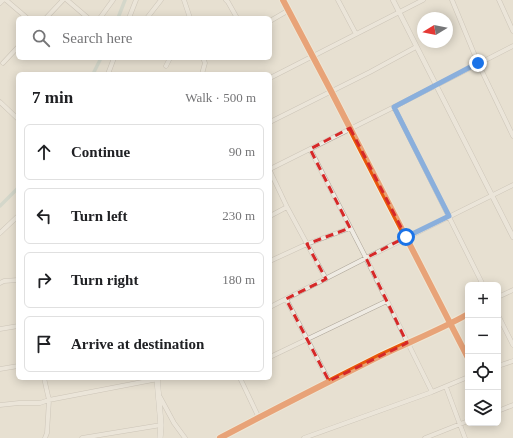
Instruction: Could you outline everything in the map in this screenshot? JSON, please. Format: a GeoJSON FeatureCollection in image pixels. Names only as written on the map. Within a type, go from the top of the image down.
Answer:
{"type":"FeatureCollection","features":[{"type":"Feature","properties":{"kind":"main road"},"geometry":{"type":"LineString","coordinates":[[157,380],[160,397],[160,438]]}},
{"type":"Feature","properties":{"kind":"street"},"geometry":{"type":"LineString","coordinates":[[0,3],[3,0]]}},
{"type":"Feature","properties":{"kind":"street"},"geometry":{"type":"LineString","coordinates":[[6,0],[25,16]]}},
{"type":"Feature","properties":{"kind":"street"},"geometry":{"type":"LineString","coordinates":[[48,16],[63,0]]}},
{"type":"Feature","properties":{"kind":"street"},"geometry":{"type":"LineString","coordinates":[[67,0],[86,16]]}},
{"type":"Feature","properties":{"kind":"street"},"geometry":{"type":"LineString","coordinates":[[101,16],[113,0]]}},
{"type":"Feature","properties":{"kind":"street"},"geometry":{"type":"LineString","coordinates":[[130,16],[136,0]]}},
{"type":"Feature","properties":{"kind":"street"},"geometry":{"type":"LineString","coordinates":[[149,16],[161,0]]}},
{"type":"Feature","properties":{"kind":"street"},"geometry":{"type":"LineString","coordinates":[[184,0],[189,16]]}},
{"type":"Feature","properties":{"kind":"street"},"geometry":{"type":"LineString","coordinates":[[226,0],[236,16]]}},
{"type":"Feature","properties":{"kind":"street"},"geometry":{"type":"LineString","coordinates":[[283,0],[332,91],[466,354]]}},
{"type":"Feature","properties":{"kind":"street"},"geometry":{"type":"LineString","coordinates":[[338,0],[356,34]]}},
{"type":"Feature","properties":{"kind":"street"},"geometry":{"type":"LineString","coordinates":[[393,0],[513,237]]}},
{"type":"Feature","properties":{"kind":"street"},"geometry":{"type":"LineString","coordinates":[[272,77],[423,0]]}},
{"type":"Feature","properties":{"kind":"street"},"geometry":{"type":"LineString","coordinates":[[452,0],[478,63],[513,136]]}},
{"type":"Feature","properties":{"kind":"street"},"geometry":{"type":"LineString","coordinates":[[499,0],[513,31]]}},
{"type":"Feature","properties":{"kind":"street"},"geometry":{"type":"LineString","coordinates":[[272,20],[289,10]]}},
{"type":"Feature","properties":{"kind":"street"},"geometry":{"type":"LineString","coordinates":[[272,169],[513,46]]}},
{"type":"Feature","properties":{"kind":"street"},"geometry":{"type":"LineString","coordinates":[[272,121],[416,47]]}},
{"type":"Feature","properties":{"kind":"street"},"geometry":{"type":"LineString","coordinates":[[2,63],[16,49]]}},
{"type":"Feature","properties":{"kind":"street"},"geometry":{"type":"LineString","coordinates":[[109,72],[113,60]]}},
{"type":"Feature","properties":{"kind":"street"},"geometry":{"type":"LineString","coordinates":[[166,66],[169,60]]}},
{"type":"Feature","properties":{"kind":"street"},"geometry":{"type":"LineString","coordinates":[[203,72],[205,63],[204,60]]}},
{"type":"Feature","properties":{"kind":"street"},"geometry":{"type":"LineString","coordinates":[[0,102],[16,117]]}},
{"type":"Feature","properties":{"kind":"street"},"geometry":{"type":"LineString","coordinates":[[394,107],[482,282]]}},
{"type":"Feature","properties":{"kind":"street"},"geometry":{"type":"LineString","coordinates":[[310,149],[432,392]]}},
{"type":"Feature","properties":{"kind":"street"},"geometry":{"type":"LineString","coordinates":[[272,174],[287,207],[326,279]]}},
{"type":"Feature","properties":{"kind":"street"},"geometry":{"type":"LineString","coordinates":[[272,306],[406,237],[492,196],[513,184]]}},
{"type":"Feature","properties":{"kind":"street"},"geometry":{"type":"LineString","coordinates":[[272,215],[287,207]]}},
{"type":"Feature","properties":{"kind":"street"},"geometry":{"type":"LineString","coordinates":[[0,233],[16,218]]}},
{"type":"Feature","properties":{"kind":"street"},"geometry":{"type":"LineString","coordinates":[[272,260],[307,244],[350,228]]}},
{"type":"Feature","properties":{"kind":"street"},"geometry":{"type":"LineString","coordinates":[[0,283],[4,281],[16,280]]}},
{"type":"Feature","properties":{"kind":"street"},"geometry":{"type":"LineString","coordinates":[[501,296],[513,290]]}},
{"type":"Feature","properties":{"kind":"street"},"geometry":{"type":"LineString","coordinates":[[286,299],[329,381]]}},
{"type":"Feature","properties":{"kind":"street"},"geometry":{"type":"LineString","coordinates":[[272,356],[387,301]]}},
{"type":"Feature","properties":{"kind":"street"},"geometry":{"type":"LineString","coordinates":[[220,438],[329,381],[465,316]]}},
{"type":"Feature","properties":{"kind":"street"},"geometry":{"type":"LineString","coordinates":[[500,318],[513,345]]}},
{"type":"Feature","properties":{"kind":"street"},"geometry":{"type":"LineString","coordinates":[[0,329],[16,326]]}},
{"type":"Feature","properties":{"kind":"street"},"geometry":{"type":"LineString","coordinates":[[501,365],[513,361]]}},
{"type":"Feature","properties":{"kind":"street"},"geometry":{"type":"LineString","coordinates":[[0,369],[16,366]]}},
{"type":"Feature","properties":{"kind":"street"},"geometry":{"type":"LineString","coordinates":[[304,438],[446,387],[465,378]]}},
{"type":"Feature","properties":{"kind":"street"},"geometry":{"type":"LineString","coordinates":[[44,380],[49,400],[48,434],[45,438]]}},
{"type":"Feature","properties":{"kind":"street"},"geometry":{"type":"LineString","coordinates":[[0,405],[40,403],[152,380]]}},
{"type":"Feature","properties":{"kind":"street"},"geometry":{"type":"LineString","coordinates":[[241,380],[259,418]]}},
{"type":"Feature","properties":{"kind":"street"},"geometry":{"type":"LineString","coordinates":[[446,387],[465,438]]}},
{"type":"Feature","properties":{"kind":"street"},"geometry":{"type":"LineString","coordinates":[[160,397],[174,424],[184,438]]}},
{"type":"Feature","properties":{"kind":"street"},"geometry":{"type":"LineString","coordinates":[[501,410],[513,406]]}},
{"type":"Feature","properties":{"kind":"street"},"geometry":{"type":"LineString","coordinates":[[425,438],[465,422]]}},
{"type":"Feature","properties":{"kind":"street"},"geometry":{"type":"LineString","coordinates":[[82,438],[161,425]]}},
{"type":"Feature","properties":{"kind":"highlighted area"},"geometry":{"type":"Polygon","coordinates":[[[350,128],[406,237],[366,258],[407,343],[329,381],[286,299],[326,279],[307,244],[350,228],[310,149],[350,128]]]}},
{"type":"Feature","properties":{"kind":"waterway"},"geometry":{"type":"LineString","coordinates":[[119,16],[125,0]]}},
{"type":"Feature","properties":{"kind":"waterway"},"geometry":{"type":"LineString","coordinates":[[94,72],[100,60]]}},
{"type":"Feature","properties":{"kind":"waterway"},"geometry":{"type":"LineString","coordinates":[[0,206],[16,190]]}},
{"type":"Feature","properties":{"kind":"cycle path"},"geometry":{"type":"LineString","coordinates":[[283,0],[466,354]]}},
{"type":"Feature","properties":{"kind":"cycle path"},"geometry":{"type":"LineString","coordinates":[[220,438],[380,356],[465,316]]}},
{"type":"Feature","properties":{"kind":"route"},"geometry":{"type":"LineString","coordinates":[[406,237],[449,216],[394,107],[478,63]]}}]}
